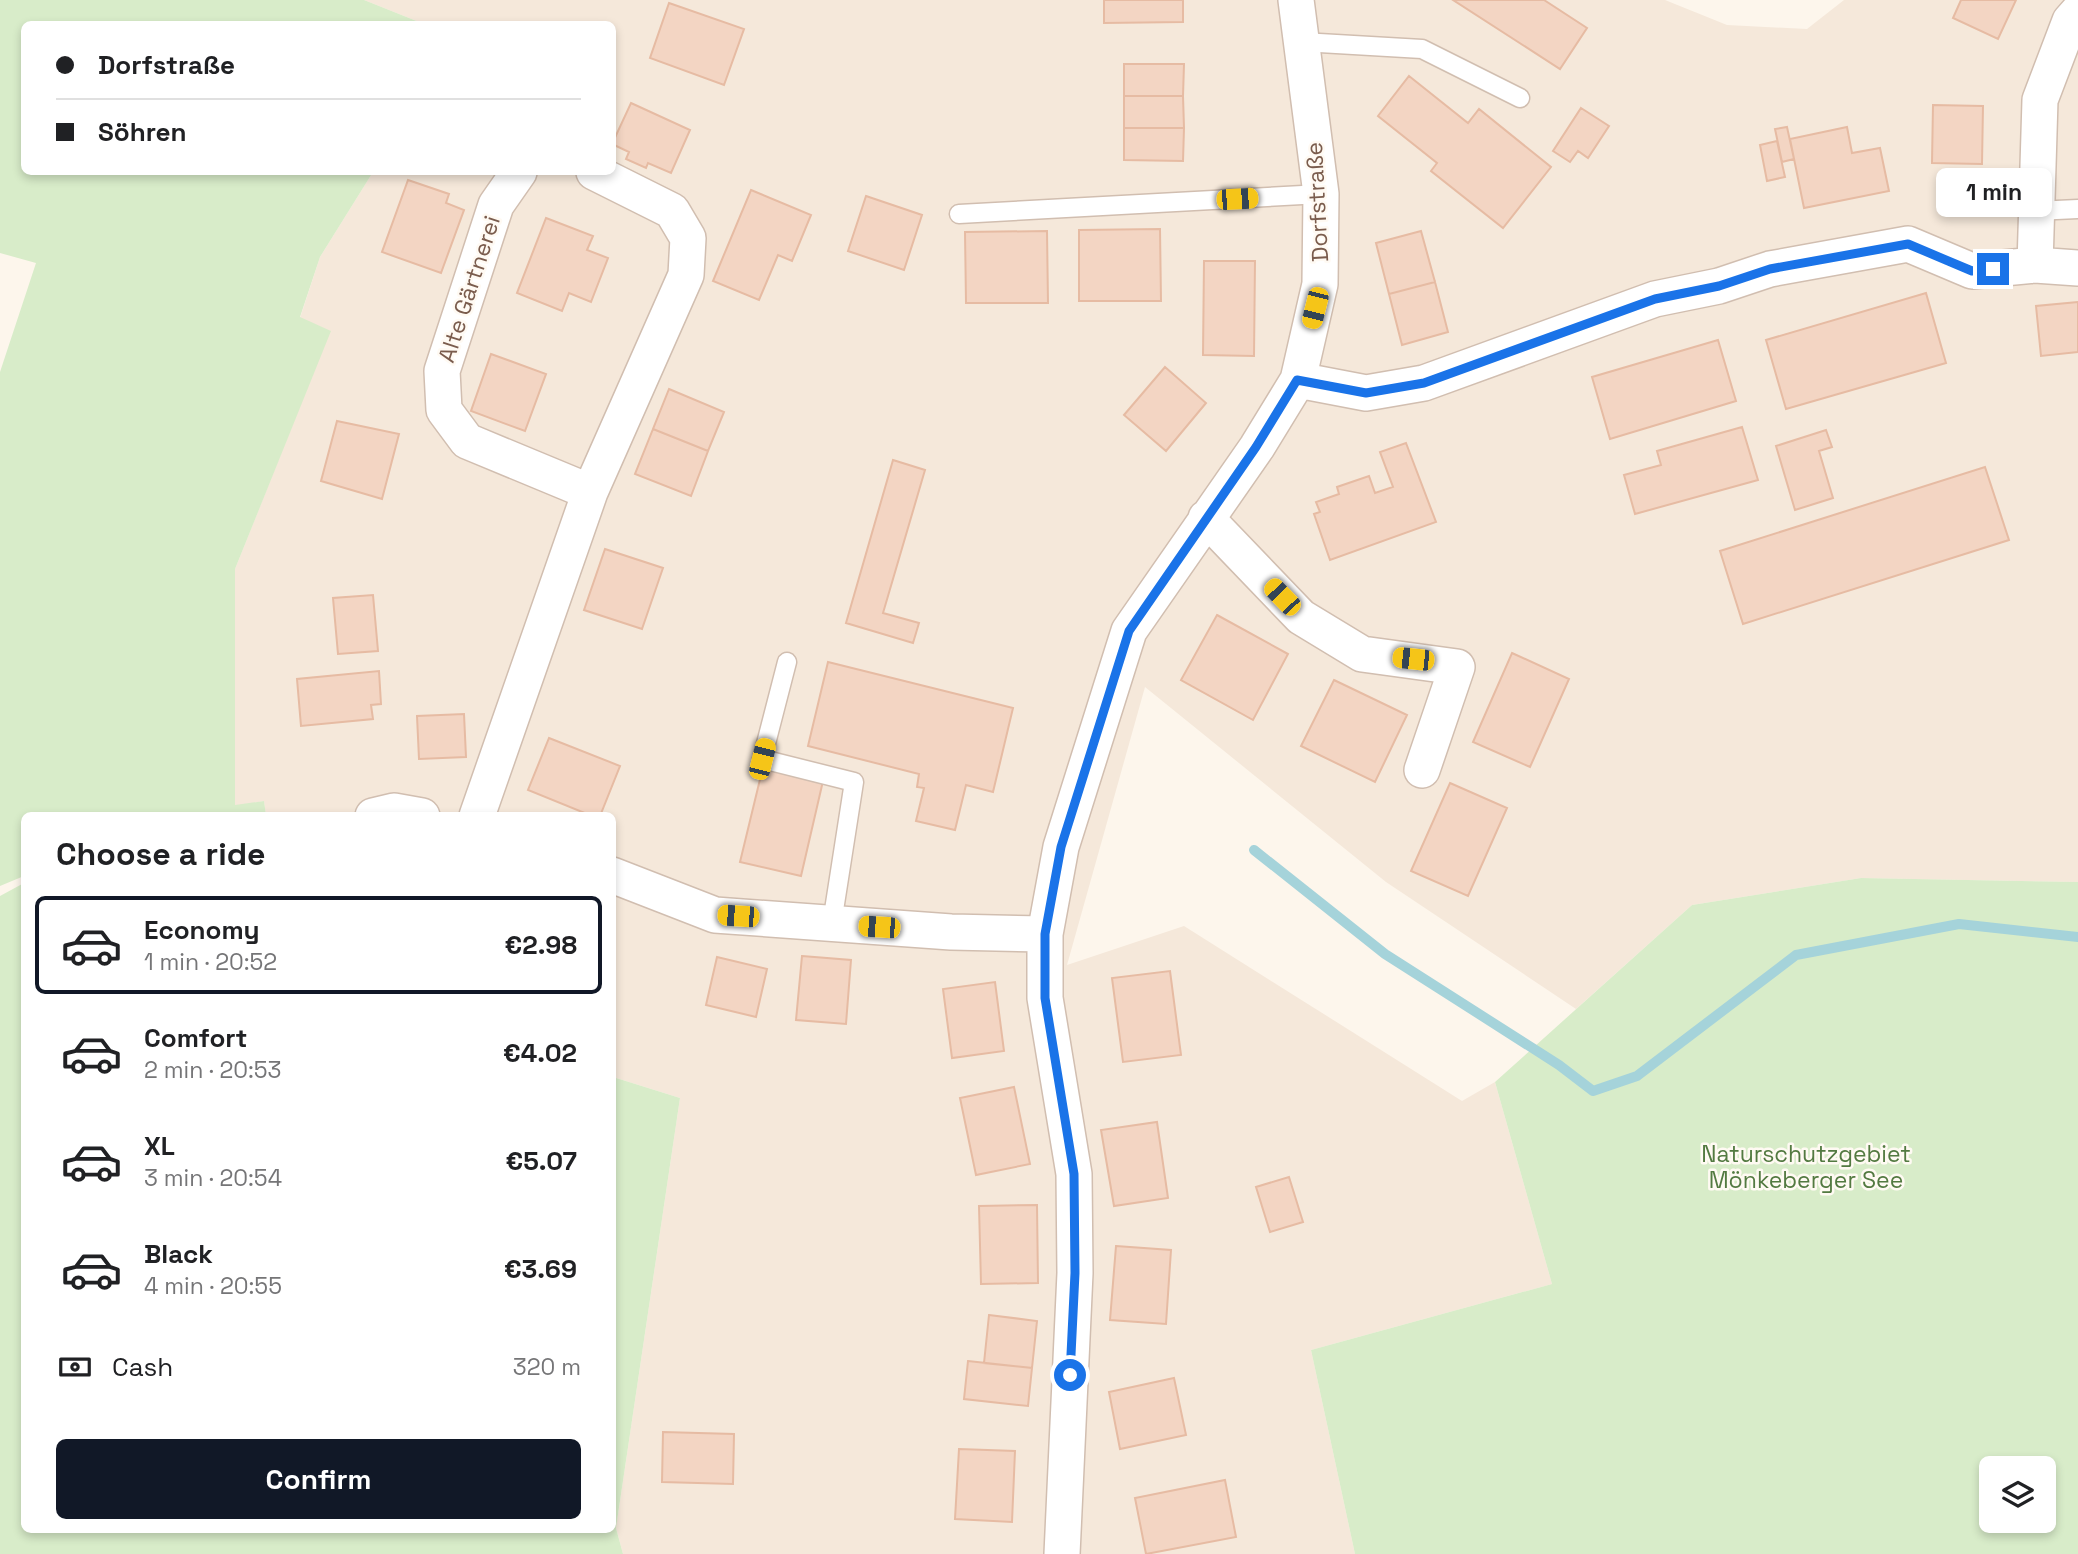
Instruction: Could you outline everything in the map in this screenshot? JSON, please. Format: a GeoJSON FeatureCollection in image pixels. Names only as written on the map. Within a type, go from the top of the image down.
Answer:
{"type":"FeatureCollection","features":[{"type":"Feature","properties":{"kind":"street","name":"Dorfstraße"},"geometry":{"type":"LineString","coordinates":[[1062,1554],[1075,1273],[1074,1174],[1045,998],[1045,934],[1061,847],[1129,631],[1256,447],[1297,380],[1320,284],[1321,194],[1296,0]]}},
{"type":"Feature","properties":{"kind":"street"},"geometry":{"type":"LineString","coordinates":[[2035,265],[2040,100],[2070,21],[2078,12]]}},
{"type":"Feature","properties":{"kind":"street","name":"Alte Gärtnerei"},"geometry":{"type":"LineString","coordinates":[[517,175],[496,205],[442,370],[444,410],[467,441],[590,492]]}},
{"type":"Feature","properties":{"kind":"street"},"geometry":{"type":"LineString","coordinates":[[478,812],[590,492],[686,275],[688,238],[672,211],[600,175]]}},
{"type":"Feature","properties":{"kind":"street"},"geometry":{"type":"LineString","coordinates":[[1297,380],[1366,393],[1424,383],[1655,299],[1719,286],[1770,269],[1908,244],[1972,271],[2035,265],[2078,268]]}},
{"type":"Feature","properties":{"kind":"street"},"geometry":{"type":"LineString","coordinates":[[1206,518],[1301,617],[1362,654],[1457,667],[1422,770]]}},
{"type":"Feature","properties":{"kind":"street"},"geometry":{"type":"LineString","coordinates":[[616,877],[715,915],[951,932],[1045,934]]}},
{"type":"Feature","properties":{"kind":"lane"},"geometry":{"type":"LineString","coordinates":[[1302,42],[1422,49],[1520,97]]}},
{"type":"Feature","properties":{"kind":"lane"},"geometry":{"type":"LineString","coordinates":[[959,214],[1321,194]]}},
{"type":"Feature","properties":{"kind":"lane"},"geometry":{"type":"LineString","coordinates":[[2035,211],[2078,209]]}},
{"type":"Feature","properties":{"kind":"lane"},"geometry":{"type":"LineString","coordinates":[[786,662],[762,759],[855,782],[832,923]]}},
{"type":"Feature","properties":{"kind":"shaded area"},"geometry":{"type":"Polygon","coordinates":[[[364,0],[1665,0],[1727,25],[1807,29],[1844,0],[2078,0],[2078,882],[1861,878],[1692,905],[1576,1009],[1386,882],[1145,687],[1067,965],[1184,926],[1462,1101],[1495,1082],[1552,1284],[1311,1350],[1355,1554],[623,1554],[616,1528],[680,1098],[616,1078],[616,812],[265,812],[264,801],[235,806],[235,569],[330,331],[300,318],[320,257],[371,175],[616,175],[616,21],[416,21],[364,0]]]}},
{"type":"Feature","properties":{"kind":"green space"},"geometry":{"type":"Polygon","coordinates":[[[0,0],[364,0],[416,21],[21,21],[21,175],[371,175],[320,257],[300,317],[331,331],[235,569],[235,805],[264,801],[266,812],[21,812],[21,877],[0,886],[0,372],[36,263],[0,253],[0,0]]]}},
{"type":"Feature","properties":{"kind":"green space","name":"Naturschutzgebiet Mönkeberger See"},"geometry":{"type":"Polygon","coordinates":[[[1861,878],[2078,882],[2078,1554],[1355,1554],[1311,1350],[1552,1284],[1495,1082],[1692,905],[1861,878]]]}},
{"type":"Feature","properties":{"kind":"green space"},"geometry":{"type":"Polygon","coordinates":[[[21,885],[21,1533],[616,1533],[616,1528],[623,1554],[0,1554],[0,896],[21,885]]]}},
{"type":"Feature","properties":{"kind":"green space"},"geometry":{"type":"Polygon","coordinates":[[[616,1078],[680,1098],[616,1528],[616,1078]]]}},
{"type":"Feature","properties":{"kind":"building"},"geometry":{"type":"Polygon","coordinates":[[[1104,0],[1183,0],[1183,22],[1104,23],[1104,0]]]}},
{"type":"Feature","properties":{"kind":"building"},"geometry":{"type":"Polygon","coordinates":[[[1453,0],[1544,0],[1587,28],[1560,69],[1453,0]]]}},
{"type":"Feature","properties":{"kind":"building"},"geometry":{"type":"Polygon","coordinates":[[[1961,0],[2016,0],[1998,39],[1953,18],[1961,0]]]}},
{"type":"Feature","properties":{"kind":"building"},"geometry":{"type":"Polygon","coordinates":[[[669,3],[744,29],[724,85],[650,58],[669,3]]]}},
{"type":"Feature","properties":{"kind":"building"},"geometry":{"type":"Polygon","coordinates":[[[1124,64],[1184,64],[1183,96],[1124,96],[1124,64]]]}},
{"type":"Feature","properties":{"kind":"building"},"geometry":{"type":"Polygon","coordinates":[[[1409,76],[1468,123],[1479,109],[1551,167],[1503,228],[1431,171],[1437,163],[1378,116],[1409,76]]]}},
{"type":"Feature","properties":{"kind":"building"},"geometry":{"type":"Polygon","coordinates":[[[1124,96],[1183,96],[1184,128],[1124,128],[1124,96]]]}},
{"type":"Feature","properties":{"kind":"building"},"geometry":{"type":"Polygon","coordinates":[[[631,103],[690,130],[671,173],[648,163],[646,168],[626,159],[629,152],[616,146],[616,135],[631,103]]]}},
{"type":"Feature","properties":{"kind":"building"},"geometry":{"type":"Polygon","coordinates":[[[1933,105],[1983,106],[1982,164],[1932,163],[1933,105]]]}},
{"type":"Feature","properties":{"kind":"building"},"geometry":{"type":"Polygon","coordinates":[[[1581,108],[1609,126],[1588,158],[1578,151],[1570,162],[1553,151],[1581,108]]]}},
{"type":"Feature","properties":{"kind":"building"},"geometry":{"type":"Polygon","coordinates":[[[1787,127],[1794,159],[1782,162],[1775,129],[1787,127]]]}},
{"type":"Feature","properties":{"kind":"building"},"geometry":{"type":"Polygon","coordinates":[[[1847,127],[1852,153],[1880,148],[1889,191],[1804,208],[1790,139],[1847,127]]]}},
{"type":"Feature","properties":{"kind":"building"},"geometry":{"type":"Polygon","coordinates":[[[1124,128],[1184,128],[1183,161],[1124,160],[1124,128]]]}},
{"type":"Feature","properties":{"kind":"building"},"geometry":{"type":"Polygon","coordinates":[[[1777,141],[1785,177],[1767,181],[1760,145],[1777,141]]]}},
{"type":"Feature","properties":{"kind":"building"},"geometry":{"type":"Polygon","coordinates":[[[408,180],[449,194],[446,203],[464,210],[441,273],[382,252],[408,180]]]}},
{"type":"Feature","properties":{"kind":"building"},"geometry":{"type":"Polygon","coordinates":[[[751,190],[811,215],[792,261],[778,255],[759,300],[713,281],[751,190]]]}},
{"type":"Feature","properties":{"kind":"building"},"geometry":{"type":"Polygon","coordinates":[[[866,196],[922,215],[904,270],[848,251],[866,196]]]}},
{"type":"Feature","properties":{"kind":"building"},"geometry":{"type":"Polygon","coordinates":[[[546,218],[593,236],[587,250],[608,258],[591,302],[569,293],[562,311],[517,293],[546,218]]]}},
{"type":"Feature","properties":{"kind":"building"},"geometry":{"type":"Polygon","coordinates":[[[1160,229],[1161,301],[1079,301],[1079,230],[1160,229]]]}},
{"type":"Feature","properties":{"kind":"building"},"geometry":{"type":"Polygon","coordinates":[[[1047,231],[1048,303],[966,303],[965,232],[1047,231]]]}},
{"type":"Feature","properties":{"kind":"building"},"geometry":{"type":"Polygon","coordinates":[[[1421,231],[1435,282],[1389,294],[1376,243],[1421,231]]]}},
{"type":"Feature","properties":{"kind":"building"},"geometry":{"type":"Polygon","coordinates":[[[1204,261],[1255,261],[1254,356],[1203,355],[1204,261]]]}},
{"type":"Feature","properties":{"kind":"building"},"geometry":{"type":"Polygon","coordinates":[[[1435,282],[1448,332],[1402,345],[1389,294],[1435,282]]]}},
{"type":"Feature","properties":{"kind":"building"},"geometry":{"type":"Polygon","coordinates":[[[1926,293],[1946,363],[1786,409],[1766,340],[1926,293]]]}},
{"type":"Feature","properties":{"kind":"building"},"geometry":{"type":"Polygon","coordinates":[[[2078,302],[2078,352],[2041,356],[2036,306],[2078,302]]]}},
{"type":"Feature","properties":{"kind":"building"},"geometry":{"type":"Polygon","coordinates":[[[1718,340],[1736,401],[1610,439],[1592,377],[1718,340]]]}},
{"type":"Feature","properties":{"kind":"building"},"geometry":{"type":"Polygon","coordinates":[[[491,354],[546,374],[525,431],[471,411],[491,354]]]}},
{"type":"Feature","properties":{"kind":"building"},"geometry":{"type":"Polygon","coordinates":[[[1165,367],[1206,403],[1166,451],[1124,415],[1165,367]]]}},
{"type":"Feature","properties":{"kind":"building"},"geometry":{"type":"Polygon","coordinates":[[[669,389],[724,412],[708,451],[653,429],[669,389]]]}},
{"type":"Feature","properties":{"kind":"building"},"geometry":{"type":"Polygon","coordinates":[[[337,421],[399,434],[382,499],[321,481],[337,421]]]}},
{"type":"Feature","properties":{"kind":"building"},"geometry":{"type":"Polygon","coordinates":[[[1742,427],[1758,480],[1635,514],[1624,475],[1661,465],[1657,451],[1742,427]]]}},
{"type":"Feature","properties":{"kind":"building"},"geometry":{"type":"Polygon","coordinates":[[[653,429],[708,451],[691,496],[635,474],[653,429]]]}},
{"type":"Feature","properties":{"kind":"building"},"geometry":{"type":"Polygon","coordinates":[[[1826,430],[1832,447],[1819,451],[1833,498],[1795,510],[1776,446],[1826,430]]]}},
{"type":"Feature","properties":{"kind":"building"},"geometry":{"type":"Polygon","coordinates":[[[1406,443],[1436,522],[1330,560],[1314,514],[1320,512],[1316,502],[1339,494],[1337,487],[1369,476],[1375,493],[1393,487],[1380,452],[1406,443]]]}},
{"type":"Feature","properties":{"kind":"building"},"geometry":{"type":"Polygon","coordinates":[[[893,460],[925,470],[883,613],[919,623],[913,643],[846,623],[893,460]]]}},
{"type":"Feature","properties":{"kind":"building"},"geometry":{"type":"Polygon","coordinates":[[[1985,467],[2009,540],[1743,624],[1720,551],[1985,467]]]}},
{"type":"Feature","properties":{"kind":"building"},"geometry":{"type":"Polygon","coordinates":[[[605,549],[663,568],[642,629],[584,610],[605,549]]]}},
{"type":"Feature","properties":{"kind":"building"},"geometry":{"type":"Polygon","coordinates":[[[373,595],[378,651],[338,654],[333,598],[373,595]]]}},
{"type":"Feature","properties":{"kind":"building"},"geometry":{"type":"Polygon","coordinates":[[[1217,615],[1288,654],[1253,720],[1181,680],[1217,615]]]}},
{"type":"Feature","properties":{"kind":"building"},"geometry":{"type":"Polygon","coordinates":[[[1512,653],[1569,679],[1530,767],[1473,742],[1512,653]]]}},
{"type":"Feature","properties":{"kind":"building"},"geometry":{"type":"Polygon","coordinates":[[[828,662],[1013,708],[993,792],[966,785],[955,830],[916,821],[924,788],[917,787],[919,774],[808,746],[828,662]]]}},
{"type":"Feature","properties":{"kind":"building"},"geometry":{"type":"Polygon","coordinates":[[[379,671],[381,704],[371,705],[373,719],[301,726],[297,679],[379,671]]]}},
{"type":"Feature","properties":{"kind":"building"},"geometry":{"type":"Polygon","coordinates":[[[1334,680],[1407,715],[1375,782],[1301,746],[1334,680]]]}},
{"type":"Feature","properties":{"kind":"building"},"geometry":{"type":"Polygon","coordinates":[[[464,714],[466,757],[419,759],[417,716],[464,714]]]}},
{"type":"Feature","properties":{"kind":"building"},"geometry":{"type":"Polygon","coordinates":[[[549,738],[620,766],[602,812],[582,812],[528,790],[549,738]]]}},
{"type":"Feature","properties":{"kind":"building"},"geometry":{"type":"Polygon","coordinates":[[[763,767],[823,781],[801,876],[740,862],[763,767]]]}},
{"type":"Feature","properties":{"kind":"building"},"geometry":{"type":"Polygon","coordinates":[[[1450,783],[1507,808],[1468,896],[1411,871],[1450,783]]]}},
{"type":"Feature","properties":{"kind":"building"},"geometry":{"type":"Polygon","coordinates":[[[802,956],[851,960],[846,1024],[796,1020],[802,956]]]}},
{"type":"Feature","properties":{"kind":"building"},"geometry":{"type":"Polygon","coordinates":[[[717,957],[767,969],[756,1017],[706,1005],[717,957]]]}},
{"type":"Feature","properties":{"kind":"building"},"geometry":{"type":"Polygon","coordinates":[[[1170,971],[1181,1055],[1123,1062],[1112,978],[1170,971]]]}},
{"type":"Feature","properties":{"kind":"building"},"geometry":{"type":"Polygon","coordinates":[[[995,982],[1004,1051],[952,1058],[943,989],[995,982]]]}},
{"type":"Feature","properties":{"kind":"building"},"geometry":{"type":"Polygon","coordinates":[[[1014,1087],[1030,1164],[976,1175],[960,1098],[1014,1087]]]}},
{"type":"Feature","properties":{"kind":"building"},"geometry":{"type":"Polygon","coordinates":[[[1157,1122],[1168,1198],[1114,1206],[1101,1130],[1157,1122]]]}},
{"type":"Feature","properties":{"kind":"building"},"geometry":{"type":"Polygon","coordinates":[[[1289,1177],[1303,1222],[1270,1232],[1256,1187],[1289,1177]]]}},
{"type":"Feature","properties":{"kind":"building"},"geometry":{"type":"Polygon","coordinates":[[[1037,1205],[1038,1283],[981,1284],[979,1206],[1037,1205]]]}},
{"type":"Feature","properties":{"kind":"building"},"geometry":{"type":"Polygon","coordinates":[[[1116,1246],[1171,1250],[1166,1324],[1110,1320],[1116,1246]]]}},
{"type":"Feature","properties":{"kind":"building"},"geometry":{"type":"Polygon","coordinates":[[[989,1315],[1037,1321],[1032,1368],[984,1363],[989,1315]]]}},
{"type":"Feature","properties":{"kind":"building"},"geometry":{"type":"Polygon","coordinates":[[[968,1361],[1032,1368],[1028,1406],[964,1399],[968,1361]]]}},
{"type":"Feature","properties":{"kind":"building"},"geometry":{"type":"Polygon","coordinates":[[[1174,1378],[1186,1435],[1120,1449],[1109,1392],[1174,1378]]]}},
{"type":"Feature","properties":{"kind":"building"},"geometry":{"type":"Polygon","coordinates":[[[663,1432],[734,1434],[733,1484],[662,1482],[663,1432]]]}},
{"type":"Feature","properties":{"kind":"building"},"geometry":{"type":"Polygon","coordinates":[[[959,1449],[1015,1451],[1012,1522],[955,1519],[959,1449]]]}},
{"type":"Feature","properties":{"kind":"building"},"geometry":{"type":"Polygon","coordinates":[[[1225,1480],[1236,1537],[1146,1554],[1135,1498],[1225,1480]]]}},
{"type":"Feature","properties":{"kind":"waterway"},"geometry":{"type":"LineString","coordinates":[[1254,850],[1385,954],[1559,1065],[1593,1091],[1637,1076],[1796,955],[1959,924],[2078,937]]}},
{"type":"Feature","properties":{"kind":"route"},"geometry":{"type":"LineString","coordinates":[[1070,1375],[1075,1273],[1074,1174],[1045,998],[1045,934],[1061,847],[1129,631],[1256,447],[1297,380],[1366,393],[1424,383],[1655,299],[1719,286],[1770,269],[1908,244],[1972,271],[1993,269]]}}]}
